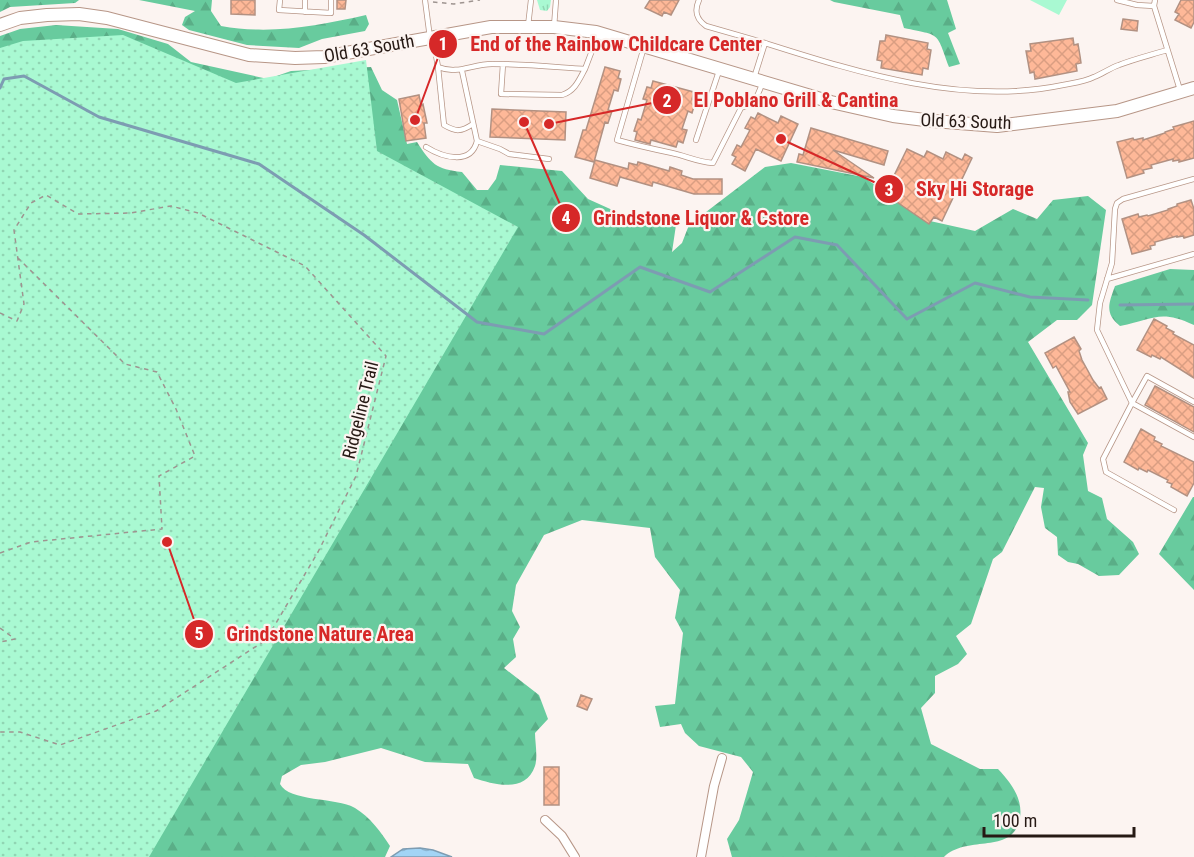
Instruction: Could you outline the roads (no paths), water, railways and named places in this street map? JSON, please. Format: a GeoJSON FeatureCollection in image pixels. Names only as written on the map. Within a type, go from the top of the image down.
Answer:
{"type":"FeatureCollection","features":[{"type":"Feature","properties":{"kind":"main road","name":"Old 63 South"},"geometry":{"type":"LineString","coordinates":[[0,24],[20,18],[47,15],[88,15],[133,24],[214,47],[249,54],[295,58],[324,57],[491,27],[554,27],[596,32],[831,102],[893,116],[997,126],[1117,111],[1194,88]]}},
{"type":"Feature","properties":{"kind":"street"},"geometry":{"type":"LineString","coordinates":[[701,857],[714,786],[722,758]]}},
{"type":"Feature","properties":{"kind":"street"},"geometry":{"type":"LineString","coordinates":[[545,820],[562,836],[575,857]]}},
{"type":"Feature","properties":{"kind":"lane"},"geometry":{"type":"LineString","coordinates":[[280,0],[279,10],[331,13],[331,0]]}},
{"type":"Feature","properties":{"kind":"lane"},"geometry":{"type":"LineString","coordinates":[[305,0],[305,12]]}},
{"type":"Feature","properties":{"kind":"lane"},"geometry":{"type":"LineString","coordinates":[[528,26],[531,0]]}},
{"type":"Feature","properties":{"kind":"lane"},"geometry":{"type":"LineString","coordinates":[[554,27],[556,0]]}},
{"type":"Feature","properties":{"kind":"lane"},"geometry":{"type":"LineString","coordinates":[[699,0],[696,6],[699,21],[706,26],[886,79],[922,86],[977,90],[1028,90],[1060,86],[1092,79],[1117,66],[1167,50]]}},
{"type":"Feature","properties":{"kind":"lane"},"geometry":{"type":"LineString","coordinates":[[1117,0],[1137,6],[1154,6]]}},
{"type":"Feature","properties":{"kind":"lane"},"geometry":{"type":"LineString","coordinates":[[1155,0],[1154,6],[1181,92]]}},
{"type":"Feature","properties":{"kind":"lane"},"geometry":{"type":"LineString","coordinates":[[426,2],[438,67],[444,125],[461,131],[472,124]]}},
{"type":"Feature","properties":{"kind":"lane"},"geometry":{"type":"LineString","coordinates":[[503,64],[501,94],[562,95],[568,93],[574,88],[585,69],[596,32]]}},
{"type":"Feature","properties":{"kind":"lane"},"geometry":{"type":"LineString","coordinates":[[644,46],[617,140],[699,162],[713,163],[741,108],[757,99],[765,43]]}},
{"type":"Feature","properties":{"kind":"lane"},"geometry":{"type":"LineString","coordinates":[[438,67],[450,71],[462,71],[488,64],[503,64],[585,69]]}},
{"type":"Feature","properties":{"kind":"lane"},"geometry":{"type":"LineString","coordinates":[[696,140],[720,69]]}},
{"type":"Feature","properties":{"kind":"lane"},"geometry":{"type":"LineString","coordinates":[[426,147],[444,156],[457,158],[467,155],[476,148],[477,141],[462,71]]}},
{"type":"Feature","properties":{"kind":"lane"},"geometry":{"type":"LineString","coordinates":[[477,141],[509,154],[549,159]]}},
{"type":"Feature","properties":{"kind":"lane"},"geometry":{"type":"LineString","coordinates":[[1194,179],[1117,203],[1112,263],[1101,303],[1097,330],[1132,403],[1194,437]]}},
{"type":"Feature","properties":{"kind":"lane"},"geometry":{"type":"LineString","coordinates":[[1107,279],[1194,254]]}},
{"type":"Feature","properties":{"kind":"lane"},"geometry":{"type":"LineString","coordinates":[[1174,510],[1106,472],[1102,459],[1147,376],[1194,402]]}},
{"type":"Feature","properties":{"kind":"water"},"geometry":{"type":"Polygon","coordinates":[[[420,848],[452,857],[391,857],[403,849],[420,848]]]}},
{"type":"Feature","properties":{"kind":"waterway"},"geometry":{"type":"LineString","coordinates":[[0,88],[4,79],[24,76],[99,117],[259,164],[364,235],[477,322],[544,334],[640,267],[710,292],[795,237],[837,245],[907,319],[975,283],[1030,297],[1088,300]]}},
{"type":"Feature","properties":{"kind":"waterway"},"geometry":{"type":"LineString","coordinates":[[1120,305],[1194,304]]}},
{"type":"Feature","properties":{"kind":"place","name":"End of the Rainbow Childcare Center"},"geometry":{"type":"Point","coordinates":[415,120]}},
{"type":"Feature","properties":{"kind":"place","name":"Grindstone Liquor & Cstore"},"geometry":{"type":"Point","coordinates":[524,122]}},
{"type":"Feature","properties":{"kind":"place","name":"El Poblano Grill & Cantina"},"geometry":{"type":"Point","coordinates":[549,124]}},
{"type":"Feature","properties":{"kind":"place","name":"Sky Hi Storage"},"geometry":{"type":"Point","coordinates":[781,139]}},
{"type":"Feature","properties":{"kind":"place","name":"Grindstone Nature Area"},"geometry":{"type":"Point","coordinates":[167,542]}}]}
